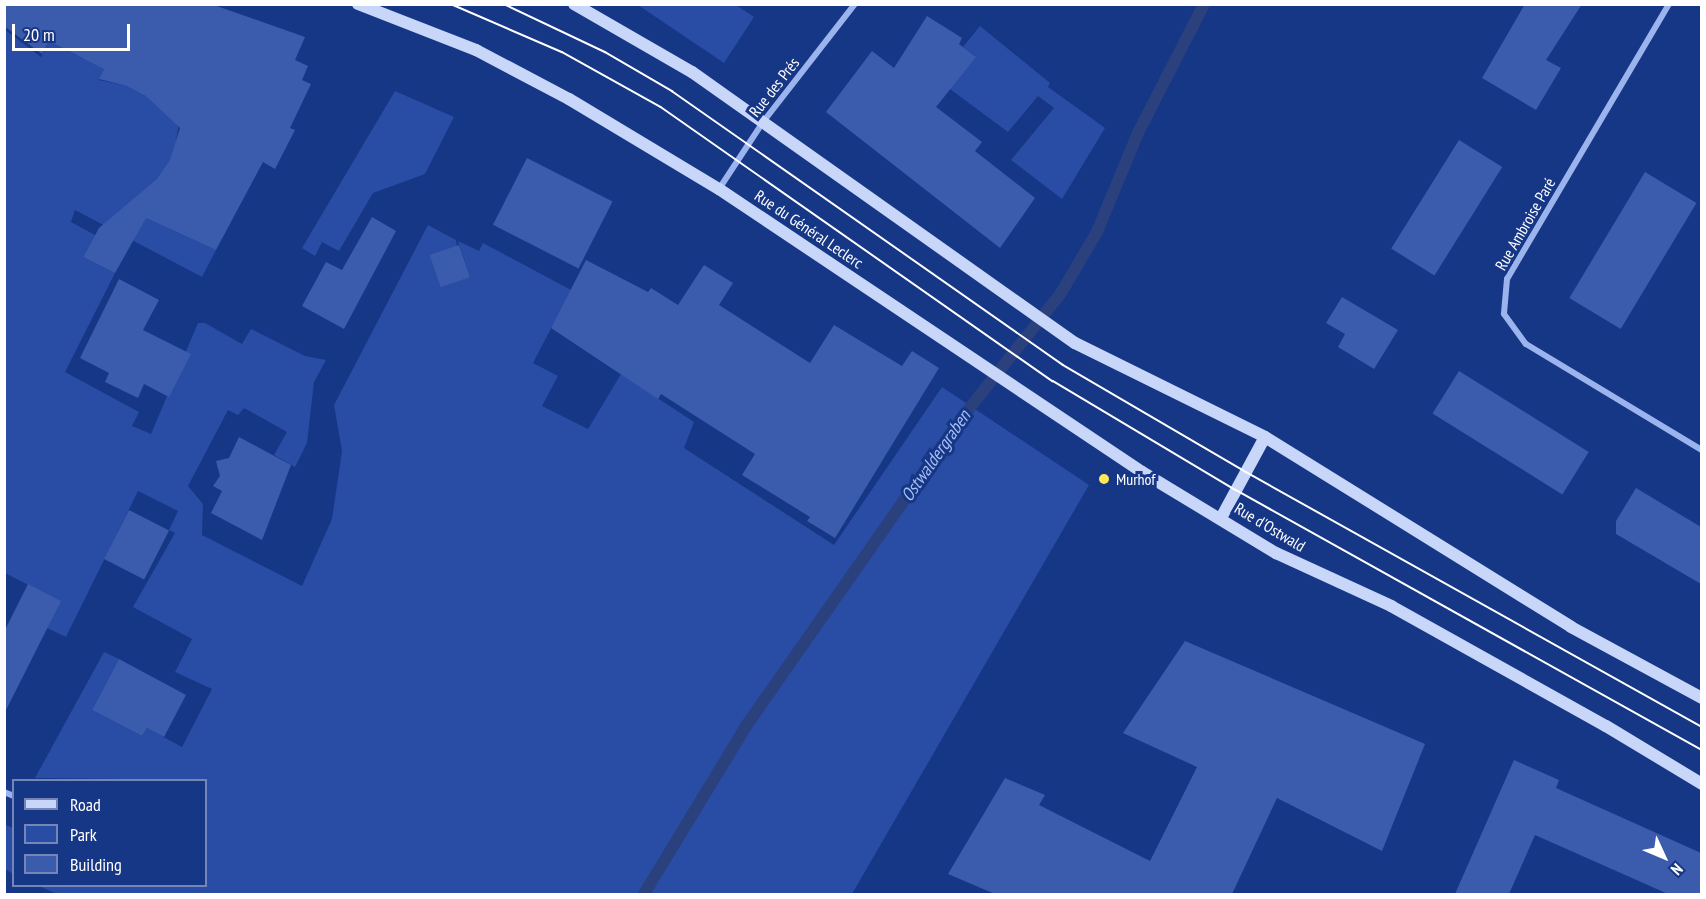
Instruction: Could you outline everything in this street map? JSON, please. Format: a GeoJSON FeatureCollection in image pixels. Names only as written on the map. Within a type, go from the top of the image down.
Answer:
{"type":"FeatureCollection","features":[{"type":"Feature","properties":{"kind":"main road","name":"Rue du Général Leclerc"},"geometry":{"type":"LineString","coordinates":[[358,4],[501,62],[719,189],[1037,402],[1221,518]]}},
{"type":"Feature","properties":{"kind":"main road"},"geometry":{"type":"LineString","coordinates":[[574,4],[646,43],[763,122],[1013,302],[1075,343],[1265,437],[1571,627],[1701,698]]}},
{"type":"Feature","properties":{"kind":"main road","name":"Rue d'Ostwald"},"geometry":{"type":"LineString","coordinates":[[1265,437],[1221,518],[1276,553],[1411,618],[1606,726],[1701,784]]}},
{"type":"Feature","properties":{"kind":"street","name":"Rue des Prés"},"geometry":{"type":"LineString","coordinates":[[719,189],[763,122],[855,4]]}},
{"type":"Feature","properties":{"kind":"street","name":"Rue Ambroise Paré"},"geometry":{"type":"LineString","coordinates":[[1669,4],[1507,279],[1504,314],[1526,344],[1701,450]]}},
{"type":"Feature","properties":{"kind":"green space"},"geometry":{"type":"Polygon","coordinates":[[[638,5],[736,5],[754,17],[724,63],[638,5]]]}},
{"type":"Feature","properties":{"kind":"green space"},"geometry":{"type":"Polygon","coordinates":[[[980,26],[1050,83],[1048,87],[1105,128],[1062,199],[1011,160],[1054,108],[1038,96],[1008,132],[950,89],[975,56],[963,47],[980,26]]]}},
{"type":"Feature","properties":{"kind":"green space"},"geometry":{"type":"Polygon","coordinates":[[[4,29],[41,57],[49,41],[82,58],[106,64],[99,80],[132,87],[180,116],[176,141],[179,155],[148,219],[216,250],[202,277],[75,210],[71,222],[95,235],[83,257],[115,273],[65,372],[139,412],[132,426],[151,434],[198,323],[205,323],[242,344],[251,329],[305,356],[326,360],[314,382],[307,443],[295,467],[274,455],[287,432],[244,408],[238,415],[228,410],[188,486],[203,504],[202,535],[302,586],[332,519],[342,451],[334,405],[428,225],[456,240],[457,246],[441,287],[470,277],[458,241],[479,251],[483,243],[571,290],[533,363],[558,376],[542,406],[588,429],[621,374],[694,422],[684,448],[834,545],[942,387],[1089,485],[852,894],[57,894],[41,887],[207,887],[207,779],[35,778],[104,652],[119,659],[92,710],[142,736],[147,728],[182,747],[212,689],[175,672],[192,639],[133,607],[175,533],[169,530],[178,511],[138,491],[66,637],[47,628],[60,601],[5,573],[4,29]]]}},
{"type":"Feature","properties":{"kind":"green space"},"geometry":{"type":"Polygon","coordinates":[[[395,91],[454,117],[425,174],[373,193],[339,251],[322,242],[315,256],[302,248],[395,91]]]}},
{"type":"Feature","properties":{"kind":"green space"},"geometry":{"type":"Polygon","coordinates":[[[4,824],[12,828],[12,873],[5,869],[4,824]]]}},
{"type":"Feature","properties":{"kind":"building"},"geometry":{"type":"Polygon","coordinates":[[[4,4],[211,4],[305,37],[295,60],[308,66],[302,80],[311,84],[290,128],[295,130],[275,169],[263,162],[216,250],[146,218],[115,273],[83,257],[99,228],[157,179],[170,160],[180,128],[146,96],[127,86],[99,79],[104,69],[49,41],[42,54],[4,26],[4,4]]]}},
{"type":"Feature","properties":{"kind":"building"},"geometry":{"type":"Polygon","coordinates":[[[1525,4],[1582,4],[1546,60],[1561,68],[1536,110],[1482,78],[1525,4]]]}},
{"type":"Feature","properties":{"kind":"building"},"geometry":{"type":"Polygon","coordinates":[[[927,16],[962,38],[959,44],[976,57],[936,107],[982,142],[975,151],[1035,198],[1000,248],[826,112],[872,51],[894,68],[927,16]]]}},
{"type":"Feature","properties":{"kind":"building"},"geometry":{"type":"Polygon","coordinates":[[[1459,140],[1502,167],[1434,276],[1391,249],[1459,140]]]}},
{"type":"Feature","properties":{"kind":"building"},"geometry":{"type":"Polygon","coordinates":[[[527,158],[613,202],[578,268],[493,225],[527,158]]]}},
{"type":"Feature","properties":{"kind":"building"},"geometry":{"type":"Polygon","coordinates":[[[1645,172],[1696,203],[1621,329],[1569,298],[1645,172]]]}},
{"type":"Feature","properties":{"kind":"building"},"geometry":{"type":"Polygon","coordinates":[[[372,217],[396,231],[344,329],[302,306],[326,262],[342,270],[372,217]]]}},
{"type":"Feature","properties":{"kind":"building"},"geometry":{"type":"Polygon","coordinates":[[[459,245],[470,277],[441,287],[430,255],[459,245]]]}},
{"type":"Feature","properties":{"kind":"building"},"geometry":{"type":"Polygon","coordinates":[[[586,260],[648,292],[651,288],[678,305],[704,265],[733,283],[719,305],[810,363],[834,325],[902,366],[912,351],[939,368],[835,538],[807,521],[810,517],[742,475],[755,454],[661,394],[658,399],[551,328],[586,260]]]}},
{"type":"Feature","properties":{"kind":"building"},"geometry":{"type":"Polygon","coordinates":[[[119,279],[159,300],[143,330],[191,354],[169,397],[144,384],[138,398],[105,382],[109,373],[80,358],[119,279]]]}},
{"type":"Feature","properties":{"kind":"building"},"geometry":{"type":"Polygon","coordinates":[[[1342,297],[1398,330],[1374,369],[1338,347],[1345,334],[1326,323],[1342,297]]]}},
{"type":"Feature","properties":{"kind":"building"},"geometry":{"type":"Polygon","coordinates":[[[1459,371],[1589,452],[1562,494],[1433,413],[1459,371]]]}},
{"type":"Feature","properties":{"kind":"building"},"geometry":{"type":"Polygon","coordinates":[[[239,437],[291,465],[262,540],[211,513],[222,491],[213,486],[220,476],[216,461],[229,458],[239,437]]]}},
{"type":"Feature","properties":{"kind":"building"},"geometry":{"type":"Polygon","coordinates":[[[1636,488],[1701,527],[1701,584],[1616,534],[1616,521],[1636,488]]]}},
{"type":"Feature","properties":{"kind":"building"},"geometry":{"type":"Polygon","coordinates":[[[129,510],[169,530],[144,579],[104,559],[129,510]]]}},
{"type":"Feature","properties":{"kind":"building"},"geometry":{"type":"Polygon","coordinates":[[[28,584],[61,601],[4,714],[4,632],[28,584]]]}},
{"type":"Feature","properties":{"kind":"building"},"geometry":{"type":"Polygon","coordinates":[[[1185,641],[1425,744],[1382,851],[1277,798],[1232,894],[995,894],[948,874],[1005,778],[1045,795],[1039,805],[1150,861],[1197,767],[1123,733],[1185,641]]]}},
{"type":"Feature","properties":{"kind":"building"},"geometry":{"type":"Polygon","coordinates":[[[119,659],[186,695],[164,737],[147,728],[142,736],[92,710],[119,659]]]}},
{"type":"Feature","properties":{"kind":"building"},"geometry":{"type":"Polygon","coordinates":[[[1514,760],[1559,780],[1556,788],[1701,853],[1701,894],[1668,894],[1535,835],[1509,894],[1455,894],[1514,760]]]}},
{"type":"Feature","properties":{"kind":"waterway","name":"Ostwaldergraben"},"geometry":{"type":"LineString","coordinates":[[644,894],[746,726],[964,415],[1061,293],[1097,232],[1138,133],[1204,4]]}},
{"type":"Feature","properties":{"kind":"tram line"},"geometry":{"type":"LineString","coordinates":[[451,4],[562,52],[661,107],[1053,381],[1236,490],[1702,750]]}},
{"type":"Feature","properties":{"kind":"tram line"},"geometry":{"type":"LineString","coordinates":[[504,4],[605,52],[672,91],[1063,365],[1246,472],[1702,727]]}},
{"type":"Feature","properties":{"kind":"place","name":"Murhof"},"geometry":{"type":"Point","coordinates":[1104,479]}}]}
